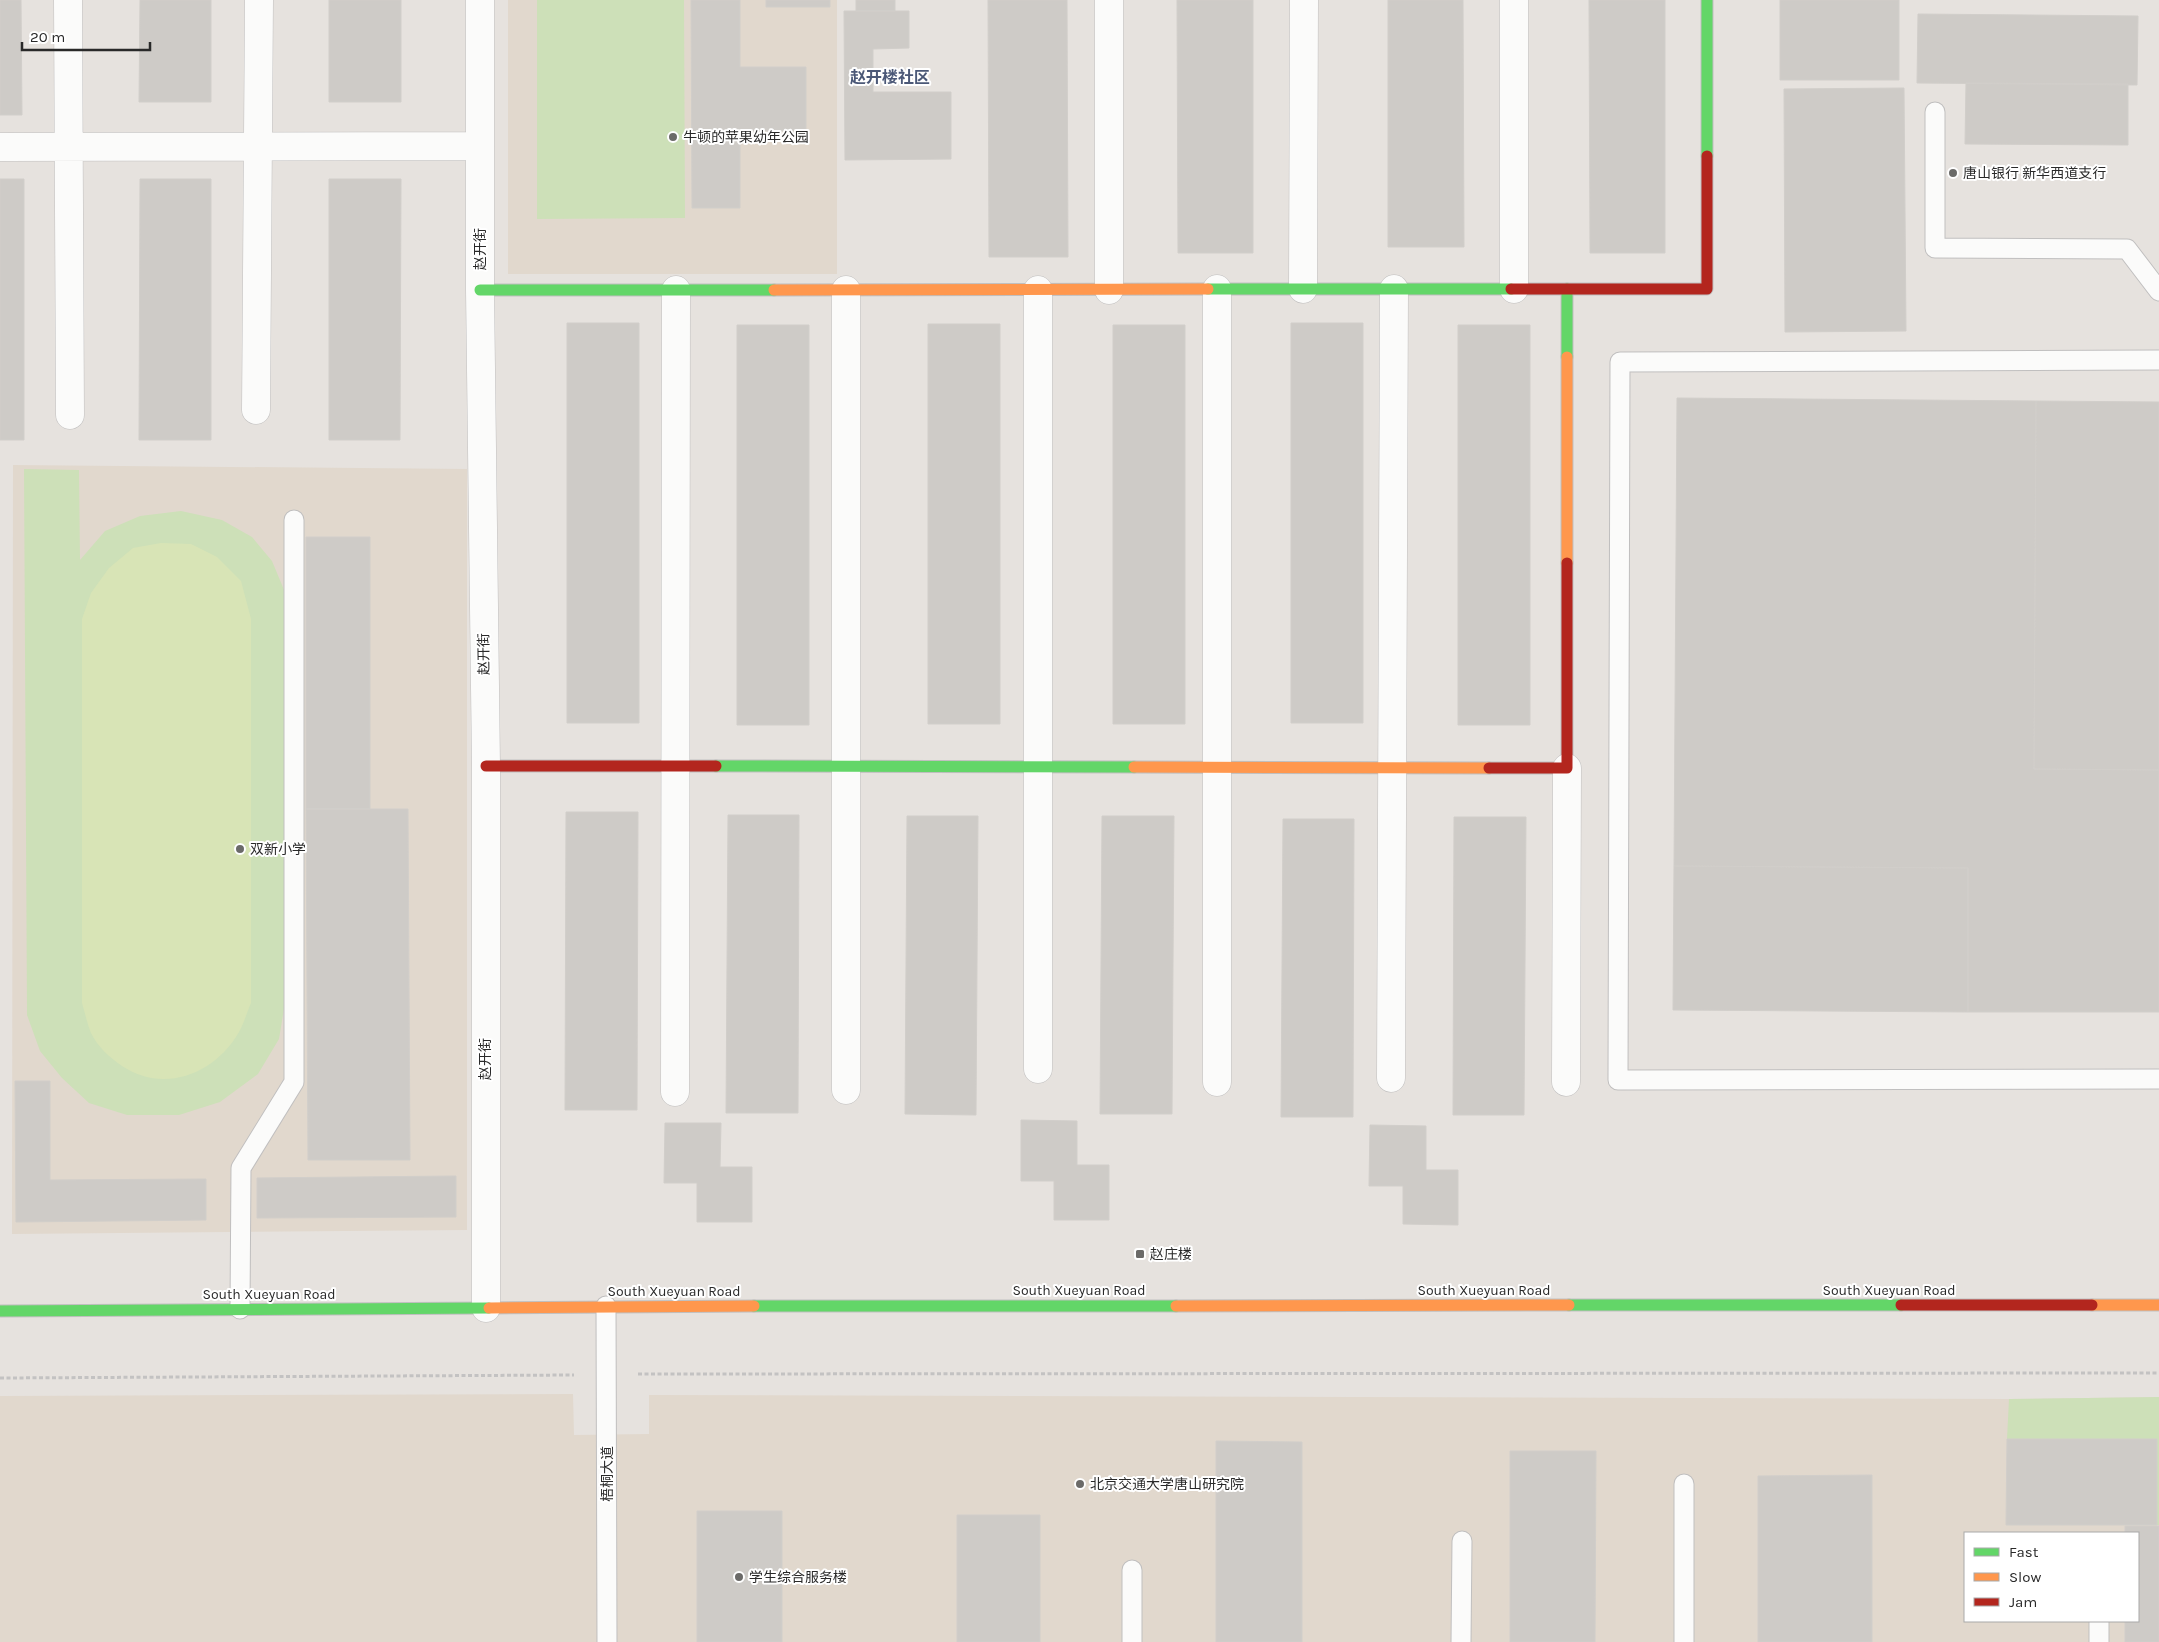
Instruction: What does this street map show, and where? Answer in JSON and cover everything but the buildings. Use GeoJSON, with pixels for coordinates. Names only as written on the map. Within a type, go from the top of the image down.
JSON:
{"type":"FeatureCollection","features":[{"type":"Feature","properties":{"kind":"street"},"geometry":{"type":"LineString","coordinates":[[68,0],[70,415]]}},
{"type":"Feature","properties":{"kind":"street"},"geometry":{"type":"LineString","coordinates":[[256,410],[259,0]]}},
{"type":"Feature","properties":{"kind":"street","name":"赵开街"},"geometry":{"type":"LineString","coordinates":[[480,0],[480,290],[486,766],[486,1308]]}},
{"type":"Feature","properties":{"kind":"street"},"geometry":{"type":"LineString","coordinates":[[1109,0],[1109,290]]}},
{"type":"Feature","properties":{"kind":"street"},"geometry":{"type":"LineString","coordinates":[[1302,289],[1304,0]]}},
{"type":"Feature","properties":{"kind":"street"},"geometry":{"type":"LineString","coordinates":[[1514,0],[1514,289]]}},
{"type":"Feature","properties":{"kind":"street"},"geometry":{"type":"LineString","coordinates":[[480,290],[1707,289],[1707,0]]}},
{"type":"Feature","properties":{"kind":"street"},"geometry":{"type":"LineString","coordinates":[[0,147],[480,146]]}},
{"type":"Feature","properties":{"kind":"street"},"geometry":{"type":"LineString","coordinates":[[1217,289],[1217,1082]]}},
{"type":"Feature","properties":{"kind":"street"},"geometry":{"type":"LineString","coordinates":[[1391,1078],[1394,289]]}},
{"type":"Feature","properties":{"kind":"street"},"geometry":{"type":"LineString","coordinates":[[1566,1082],[1568,289]]}},
{"type":"Feature","properties":{"kind":"street"},"geometry":{"type":"LineString","coordinates":[[676,290],[676,1092]]}},
{"type":"Feature","properties":{"kind":"street"},"geometry":{"type":"LineString","coordinates":[[846,290],[846,1090]]}},
{"type":"Feature","properties":{"kind":"street"},"geometry":{"type":"LineString","coordinates":[[1038,290],[1038,1069]]}},
{"type":"Feature","properties":{"kind":"street"},"geometry":{"type":"LineString","coordinates":[[486,766],[1567,768]]}},
{"type":"Feature","properties":{"kind":"street","name":"South Xueyuan Road"},"geometry":{"type":"LineString","coordinates":[[0,1311],[606,1306],[2159,1305]]}},
{"type":"Feature","properties":{"kind":"lane"},"geometry":{"type":"LineString","coordinates":[[1935,112],[1935,248],[2127,248],[2159,291]]}},
{"type":"Feature","properties":{"kind":"lane"},"geometry":{"type":"LineString","coordinates":[[2159,360],[1620,362],[1618,1080],[2159,1079]]}},
{"type":"Feature","properties":{"kind":"lane"},"geometry":{"type":"LineString","coordinates":[[240,1310],[241,1168],[294,1082],[294,520]]}},
{"type":"Feature","properties":{"kind":"lane","name":"梧桐大道"},"geometry":{"type":"LineString","coordinates":[[606,1306],[607,1642]]}},
{"type":"Feature","properties":{"kind":"lane"},"geometry":{"type":"LineString","coordinates":[[1684,1484],[1684,1642]]}},
{"type":"Feature","properties":{"kind":"lane"},"geometry":{"type":"LineString","coordinates":[[1461,1642],[1462,1541]]}},
{"type":"Feature","properties":{"kind":"lane"},"geometry":{"type":"LineString","coordinates":[[1132,1570],[1132,1642]]}},
{"type":"Feature","properties":{"kind":"lane"},"geometry":{"type":"LineString","coordinates":[[2099,1622],[2099,1642]]}},
{"type":"Feature","properties":{"kind":"path"},"geometry":{"type":"LineString","coordinates":[[0,1378],[606,1374],[2159,1373]]}},
{"type":"Feature","properties":{"kind":"shaded area","name":"牛顿的苹果幼年公园"},"geometry":{"type":"Polygon","coordinates":[[[508,0],[837,0],[837,274],[508,274],[508,0]]]}},
{"type":"Feature","properties":{"kind":"shaded area","name":"双新小学"},"geometry":{"type":"Polygon","coordinates":[[[13,465],[467,469],[467,1230],[12,1234],[13,465]]]}},
{"type":"Feature","properties":{"kind":"shaded area","name":"北京交通大学唐山研究院"},"geometry":{"type":"Polygon","coordinates":[[[573,1394],[574,1435],[649,1434],[649,1395],[2009,1399],[2159,1397],[2159,1642],[0,1642],[0,1396],[573,1394]]]}},
{"type":"Feature","properties":{"kind":"green space"},"geometry":{"type":"Polygon","coordinates":[[[537,0],[684,0],[685,218],[537,219],[537,0]]]}},
{"type":"Feature","properties":{"kind":"green space"},"geometry":{"type":"Polygon","coordinates":[[[24,469],[79,470],[80,560],[105,531],[140,516],[181,511],[222,520],[252,537],[272,561],[287,597],[289,979],[279,1039],[258,1074],[220,1102],[179,1115],[127,1115],[89,1103],[62,1078],[40,1051],[27,1015],[24,469]]]}},
{"type":"Feature","properties":{"kind":"green space"},"geometry":{"type":"Polygon","coordinates":[[[161,543],[191,544],[217,557],[241,581],[251,619],[251,1003],[239,1032],[229,1047],[203,1069],[171,1079],[138,1074],[113,1059],[100,1047],[91,1033],[82,1003],[82,619],[91,593],[109,568],[133,548],[161,543]]]}},
{"type":"Feature","properties":{"kind":"green space"},"geometry":{"type":"Polygon","coordinates":[[[2159,1397],[2159,1525],[2157,1525],[2157,1439],[2007,1439],[2009,1399],[2159,1397]]]}},
{"type":"Feature","properties":{"kind":"traffic: fast"},"geometry":{"type":"LineString","coordinates":[[1707,0],[1707,156]]}},
{"type":"Feature","properties":{"kind":"traffic: fast"},"geometry":{"type":"LineString","coordinates":[[1208,289],[1511,289]]}},
{"type":"Feature","properties":{"kind":"traffic: fast"},"geometry":{"type":"LineString","coordinates":[[1567,289],[1567,357]]}},
{"type":"Feature","properties":{"kind":"traffic: fast"},"geometry":{"type":"LineString","coordinates":[[480,290],[774,290]]}},
{"type":"Feature","properties":{"kind":"traffic: fast"},"geometry":{"type":"LineString","coordinates":[[716,766],[1134,767]]}},
{"type":"Feature","properties":{"kind":"traffic: fast"},"geometry":{"type":"LineString","coordinates":[[1569,1305],[1901,1305]]}},
{"type":"Feature","properties":{"kind":"traffic: fast"},"geometry":{"type":"LineString","coordinates":[[754,1306],[1176,1306]]}},
{"type":"Feature","properties":{"kind":"traffic: fast"},"geometry":{"type":"LineString","coordinates":[[0,1311],[489,1308]]}},
{"type":"Feature","properties":{"kind":"traffic: slow"},"geometry":{"type":"LineString","coordinates":[[774,290],[1208,289]]}},
{"type":"Feature","properties":{"kind":"traffic: slow"},"geometry":{"type":"LineString","coordinates":[[1567,357],[1567,563]]}},
{"type":"Feature","properties":{"kind":"traffic: slow"},"geometry":{"type":"LineString","coordinates":[[1134,767],[1489,768]]}},
{"type":"Feature","properties":{"kind":"traffic: slow"},"geometry":{"type":"LineString","coordinates":[[1176,1306],[1569,1305]]}},
{"type":"Feature","properties":{"kind":"traffic: slow"},"geometry":{"type":"LineString","coordinates":[[2092,1305],[2159,1305]]}},
{"type":"Feature","properties":{"kind":"traffic: slow"},"geometry":{"type":"LineString","coordinates":[[489,1308],[754,1306]]}},
{"type":"Feature","properties":{"kind":"traffic: jam"},"geometry":{"type":"LineString","coordinates":[[1511,289],[1707,289],[1707,156]]}},
{"type":"Feature","properties":{"kind":"traffic: jam"},"geometry":{"type":"LineString","coordinates":[[1489,768],[1567,768],[1567,563]]}},
{"type":"Feature","properties":{"kind":"traffic: jam"},"geometry":{"type":"LineString","coordinates":[[486,766],[716,766]]}},
{"type":"Feature","properties":{"kind":"traffic: jam"},"geometry":{"type":"LineString","coordinates":[[1901,1305],[2092,1305]]}},
{"type":"Feature","properties":{"kind":"place","name":"牛顿的苹果幼年公园"},"geometry":{"type":"Point","coordinates":[673,137]}},
{"type":"Feature","properties":{"kind":"place","name":"唐山银行 新华西道支行"},"geometry":{"type":"Point","coordinates":[1953,173]}},
{"type":"Feature","properties":{"kind":"place","name":"双新小学"},"geometry":{"type":"Point","coordinates":[240,849]}},
{"type":"Feature","properties":{"kind":"place","name":"赵庄楼"},"geometry":{"type":"Point","coordinates":[1140,1254]}},
{"type":"Feature","properties":{"kind":"place","name":"北京交通大学唐山研究院"},"geometry":{"type":"Point","coordinates":[1080,1484]}},
{"type":"Feature","properties":{"kind":"place","name":"学生综合服务楼"},"geometry":{"type":"Point","coordinates":[739,1577]}},
{"type":"Feature","properties":{"kind":"district","name":"赵开楼社区"},"geometry":{"type":"Point","coordinates":[890,77]}}]}
